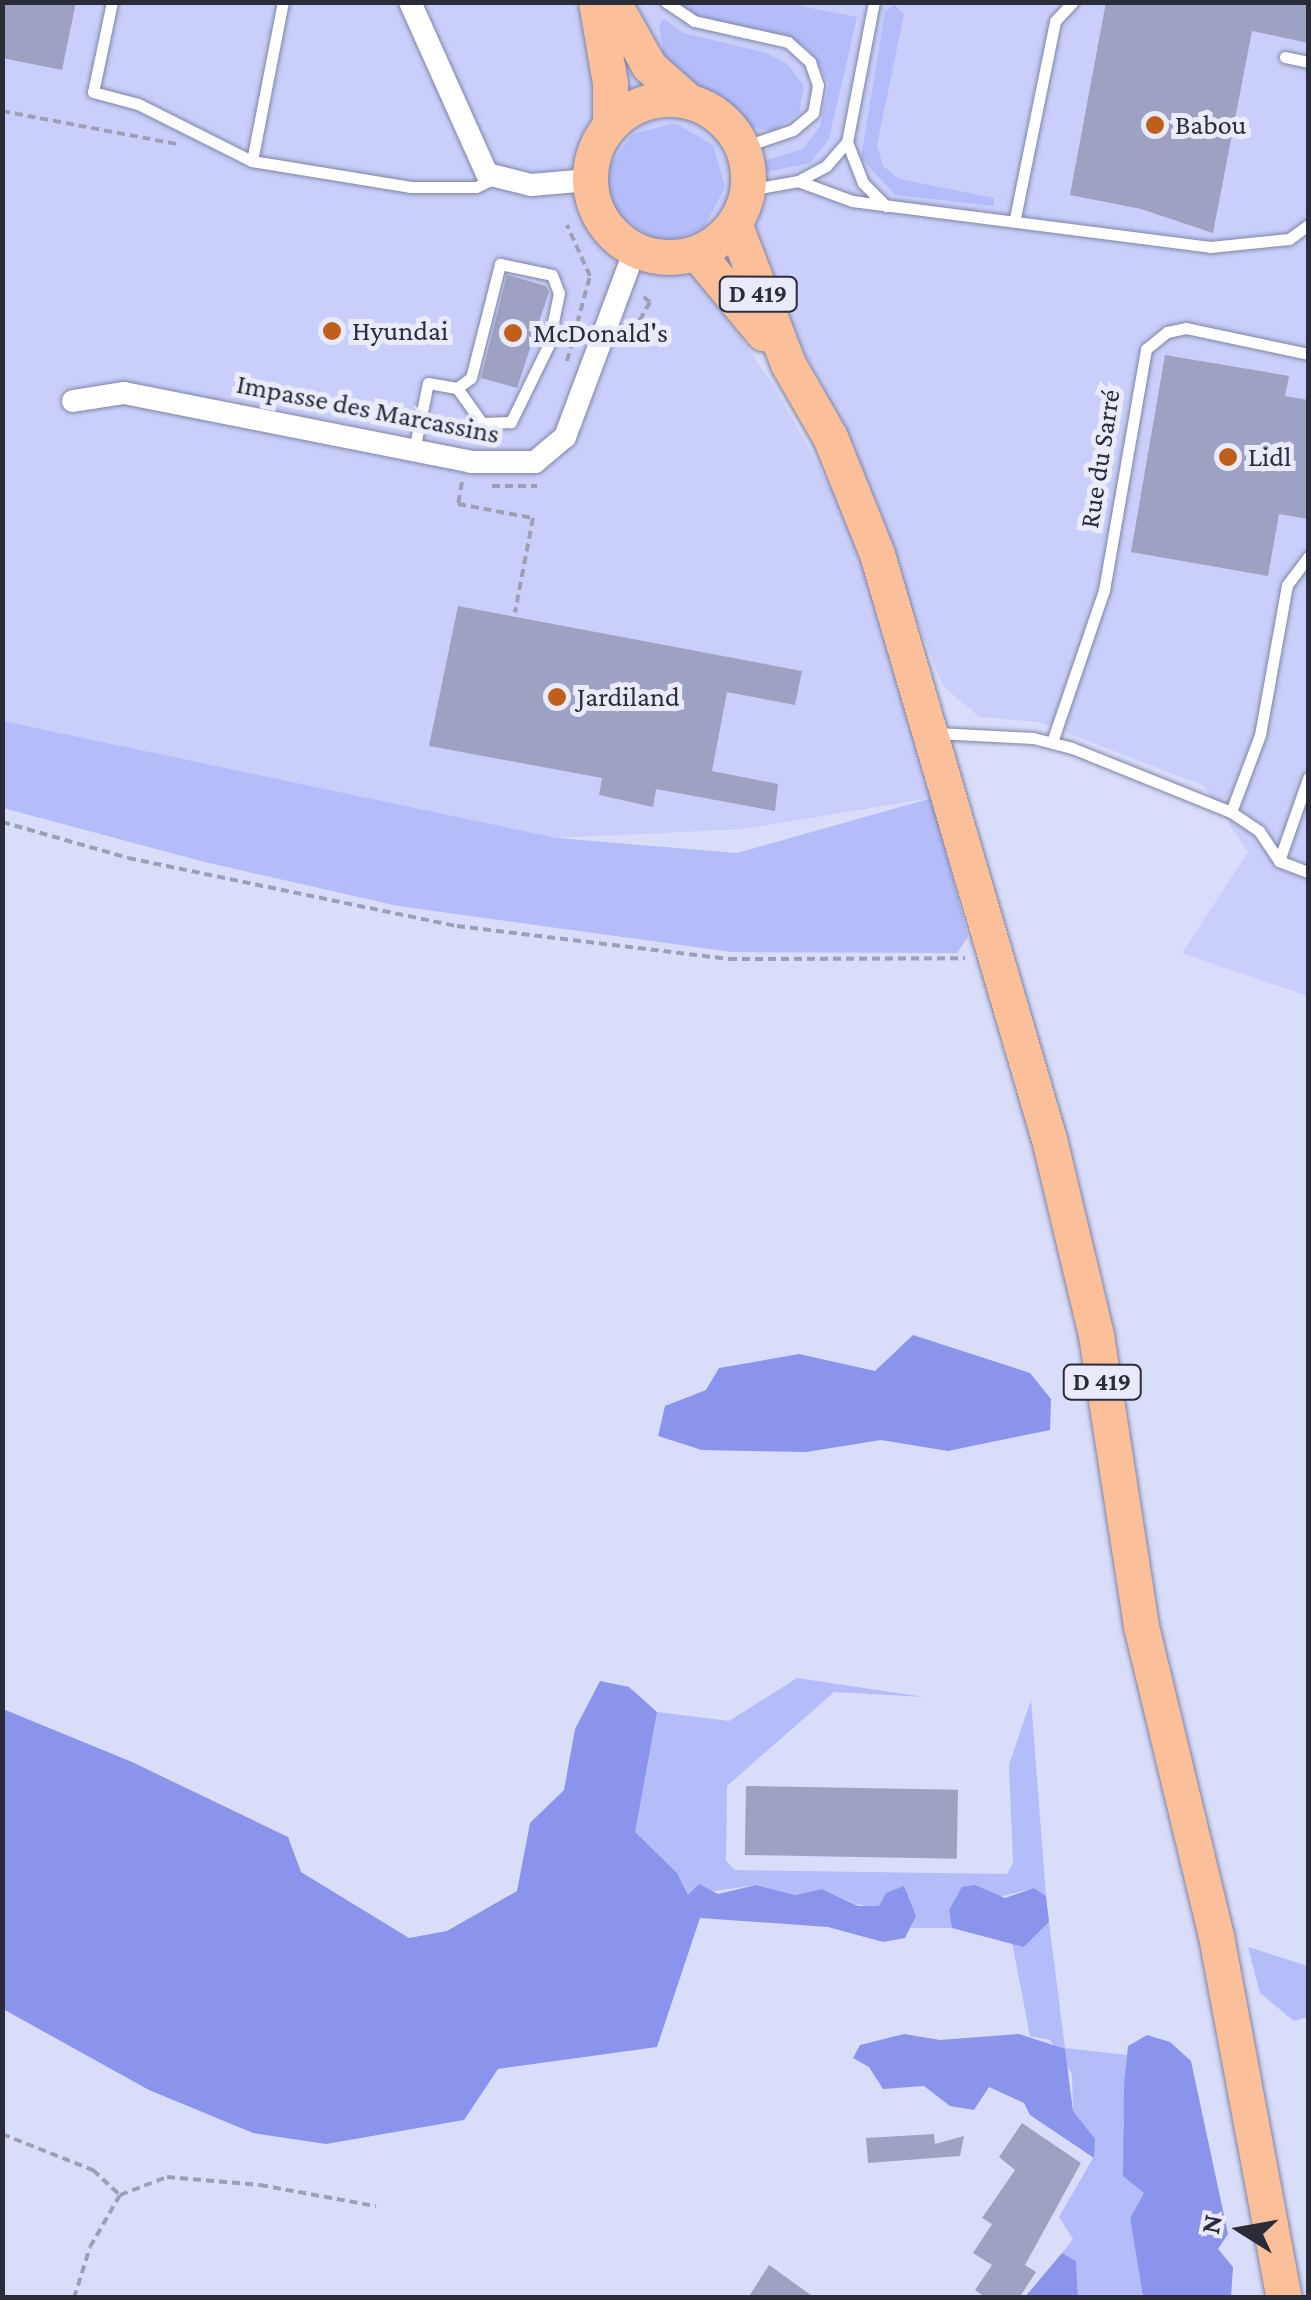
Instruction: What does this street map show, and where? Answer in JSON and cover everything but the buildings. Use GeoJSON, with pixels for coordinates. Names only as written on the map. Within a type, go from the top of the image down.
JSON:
{"type":"FeatureCollection","features":[{"type":"Feature","properties":{"kind":"main road"},"geometry":{"type":"LineString","coordinates":[[596,2],[610,83],[610,124]]}},
{"type":"Feature","properties":{"kind":"main road"},"geometry":{"type":"LineString","coordinates":[[613,2],[650,66],[686,99],[710,109],[743,148],[741,207],[696,253],[676,257],[635,250],[602,222],[589,180],[598,140],[610,124],[645,101],[686,99]]}},
{"type":"Feature","properties":{"kind":"main road","name":"D 419"},"geometry":{"type":"LineString","coordinates":[[741,207],[788,364],[850,483],[932,733],[1080,1258],[1141,1626],[1216,1936],[1284,2298]]}},
{"type":"Feature","properties":{"kind":"main road","name":"D 419"},"geometry":{"type":"LineString","coordinates":[[696,253],[788,364]]}},
{"type":"Feature","properties":{"kind":"street"},"geometry":{"type":"LineString","coordinates":[[410,2],[470,148],[495,178],[531,185],[589,180]]}},
{"type":"Feature","properties":{"kind":"street","name":"Impasse des Marcassins"},"geometry":{"type":"LineString","coordinates":[[74,401],[124,393],[507,466],[535,462],[566,438],[635,250]]}},
{"type":"Feature","properties":{"kind":"lane"},"geometry":{"type":"LineString","coordinates":[[112,2],[94,92],[138,104],[225,151],[252,161],[411,187],[476,186],[495,178]]}},
{"type":"Feature","properties":{"kind":"lane"},"geometry":{"type":"LineString","coordinates":[[252,161],[283,2]]}},
{"type":"Feature","properties":{"kind":"lane"},"geometry":{"type":"LineString","coordinates":[[666,2],[694,21],[788,42],[810,62],[818,86],[813,113],[793,130],[743,148]]}},
{"type":"Feature","properties":{"kind":"lane"},"geometry":{"type":"LineString","coordinates":[[741,207],[826,166],[847,142],[874,2]]}},
{"type":"Feature","properties":{"kind":"lane"},"geometry":{"type":"LineString","coordinates":[[1015,218],[1055,21],[1073,2]]}},
{"type":"Feature","properties":{"kind":"lane"},"geometry":{"type":"LineString","coordinates":[[1285,57],[1308,62]]}},
{"type":"Feature","properties":{"kind":"lane"},"geometry":{"type":"LineString","coordinates":[[847,142],[863,183],[886,206]]}},
{"type":"Feature","properties":{"kind":"lane"},"geometry":{"type":"LineString","coordinates":[[798,182],[886,206],[1015,218],[1210,247],[1288,239],[1308,224]]}},
{"type":"Feature","properties":{"kind":"lane"},"geometry":{"type":"LineString","coordinates":[[414,450],[428,383],[456,388],[482,423],[511,422],[548,346],[559,293],[552,275],[500,264],[470,378],[456,388]]}},
{"type":"Feature","properties":{"kind":"lane","name":"Rue du Sarré"},"geometry":{"type":"LineString","coordinates":[[1052,742],[1104,590],[1146,349],[1166,332],[1186,328],[1308,354]]}},
{"type":"Feature","properties":{"kind":"lane"},"geometry":{"type":"LineString","coordinates":[[1232,812],[1260,736],[1287,584],[1308,558]]}},
{"type":"Feature","properties":{"kind":"lane"},"geometry":{"type":"LineString","coordinates":[[932,733],[1052,742],[1232,812],[1260,831],[1279,861],[1308,872]]}},
{"type":"Feature","properties":{"kind":"lane"},"geometry":{"type":"LineString","coordinates":[[1279,861],[1308,778]]}},
{"type":"Feature","properties":{"kind":"path"},"geometry":{"type":"LineString","coordinates":[[2,111],[225,151]]}},
{"type":"Feature","properties":{"kind":"path"},"geometry":{"type":"LineString","coordinates":[[462,482],[458,504],[533,518],[514,612]]}},
{"type":"Feature","properties":{"kind":"path"},"geometry":{"type":"LineString","coordinates":[[2,822],[245,884],[558,940],[748,960],[959,960],[994,948]]}},
{"type":"Feature","properties":{"kind":"path"},"geometry":{"type":"LineString","coordinates":[[2,2134],[93,2170],[120,2195]]}},
{"type":"Feature","properties":{"kind":"path"},"geometry":{"type":"LineString","coordinates":[[74,2298],[90,2247],[120,2195],[168,2177],[195,2176],[376,2206]]}},
{"type":"Feature","properties":{"kind":"shaded area"},"geometry":{"type":"Polygon","coordinates":[[[3,3],[1308,3],[1308,996],[1182,953],[1248,852],[1204,786],[1039,722],[979,717],[943,686],[824,388],[787,323],[706,286],[775,388],[849,520],[932,798],[743,829],[557,838],[3,721],[3,3]]]}},
{"type":"Feature","properties":{"kind":"shaded area"},"geometry":{"type":"Polygon","coordinates":[[[678,3],[785,3],[857,17],[829,139],[810,163],[766,172],[764,161],[803,149],[820,126],[829,84],[808,49],[788,37],[697,18],[678,3]]]}},
{"type":"Feature","properties":{"kind":"shaded area"},"geometry":{"type":"Polygon","coordinates":[[[894,5],[904,14],[877,145],[883,166],[899,179],[994,198],[994,206],[895,195],[861,158],[885,11],[894,5]]]}},
{"type":"Feature","properties":{"kind":"shaded area"},"geometry":{"type":"Polygon","coordinates":[[[664,19],[683,33],[767,53],[788,65],[804,86],[799,113],[774,131],[745,127],[665,65],[659,26],[664,19]]]}},
{"type":"Feature","properties":{"kind":"shaded area"},"geometry":{"type":"Polygon","coordinates":[[[675,123],[713,145],[725,187],[705,226],[680,239],[652,238],[618,214],[608,190],[610,165],[633,134],[675,123]]]}},
{"type":"Feature","properties":{"kind":"shaded area"},"geometry":{"type":"Polygon","coordinates":[[[3,721],[557,838],[737,853],[932,798],[968,937],[957,953],[732,952],[398,906],[205,862],[3,808],[3,721]]]}},
{"type":"Feature","properties":{"kind":"shaded area"},"geometry":{"type":"Polygon","coordinates":[[[913,1335],[1030,1373],[1051,1399],[1050,1430],[948,1451],[881,1440],[806,1452],[702,1450],[658,1436],[665,1406],[706,1390],[719,1368],[799,1354],[875,1371],[913,1335]]]}},
{"type":"Feature","properties":{"kind":"shaded area"},"geometry":{"type":"Polygon","coordinates":[[[797,1678],[924,1697],[834,1692],[727,1786],[726,1861],[735,1870],[1007,1874],[1013,1863],[1009,1765],[1031,1700],[1046,1896],[1034,1888],[949,1910],[952,1928],[910,1928],[916,1916],[856,1904],[822,1889],[795,1895],[756,1885],[688,1895],[677,1873],[634,1832],[657,1712],[729,1721],[797,1678]]]}},
{"type":"Feature","properties":{"kind":"shaded area"},"geometry":{"type":"Polygon","coordinates":[[[600,1681],[629,1687],[657,1712],[635,1832],[677,1873],[688,1895],[699,1884],[718,1894],[756,1885],[795,1895],[822,1889],[858,1906],[879,1906],[886,1893],[904,1886],[916,1916],[905,1938],[883,1942],[828,1927],[700,1918],[657,2047],[498,2069],[464,2120],[326,2144],[253,2133],[149,2090],[3,2009],[3,1709],[132,1762],[288,1837],[301,1872],[409,1938],[447,1931],[517,1891],[530,1823],[564,1790],[575,1729],[600,1681]]]}},
{"type":"Feature","properties":{"kind":"shaded area"},"geometry":{"type":"Polygon","coordinates":[[[975,1885],[1005,1898],[1034,1888],[1046,1896],[1049,1922],[1024,1947],[952,1928],[949,1910],[962,1887],[975,1885]]]}},
{"type":"Feature","properties":{"kind":"shaded area"},"geometry":{"type":"Polygon","coordinates":[[[1049,1922],[1065,2048],[1127,2055],[1123,2127],[1144,2193],[1130,2218],[1143,2297],[1078,2297],[1076,2261],[1062,2253],[1073,2239],[1059,2217],[1093,2158],[1095,2140],[1073,2111],[1072,2074],[1050,2040],[1030,2036],[1012,1942],[1024,1947],[1049,1922]]]}},
{"type":"Feature","properties":{"kind":"shaded area"},"geometry":{"type":"Polygon","coordinates":[[[1248,1947],[1308,1966],[1308,2017],[1294,2021],[1260,1993],[1248,1947]]]}},
{"type":"Feature","properties":{"kind":"shaded area"},"geometry":{"type":"Polygon","coordinates":[[[904,2034],[940,2040],[1019,2034],[1065,2049],[1073,2111],[1095,2139],[1094,2158],[1030,2115],[1024,2103],[989,2087],[974,2110],[950,2106],[924,2086],[883,2089],[869,2067],[853,2058],[860,2045],[904,2034]]]}},
{"type":"Feature","properties":{"kind":"shaded area"},"geometry":{"type":"Polygon","coordinates":[[[1147,2035],[1170,2042],[1191,2061],[1228,2234],[1218,2249],[1233,2267],[1231,2297],[1143,2297],[1130,2218],[1144,2193],[1123,2176],[1124,2085],[1128,2046],[1147,2035]]]}},
{"type":"Feature","properties":{"kind":"shaded area"},"geometry":{"type":"Polygon","coordinates":[[[1062,2253],[1076,2261],[1078,2297],[1025,2297],[1062,2253]]]}},
{"type":"Feature","properties":{"kind":"place","name":"Babou"},"geometry":{"type":"Point","coordinates":[1155,125]}},
{"type":"Feature","properties":{"kind":"place","name":"Hyundai"},"geometry":{"type":"Point","coordinates":[332,331]}},
{"type":"Feature","properties":{"kind":"place","name":"McDonald's"},"geometry":{"type":"Point","coordinates":[513,333]}},
{"type":"Feature","properties":{"kind":"place","name":"Lidl"},"geometry":{"type":"Point","coordinates":[1228,457]}},
{"type":"Feature","properties":{"kind":"place","name":"Jardiland"},"geometry":{"type":"Point","coordinates":[557,697]}}]}
